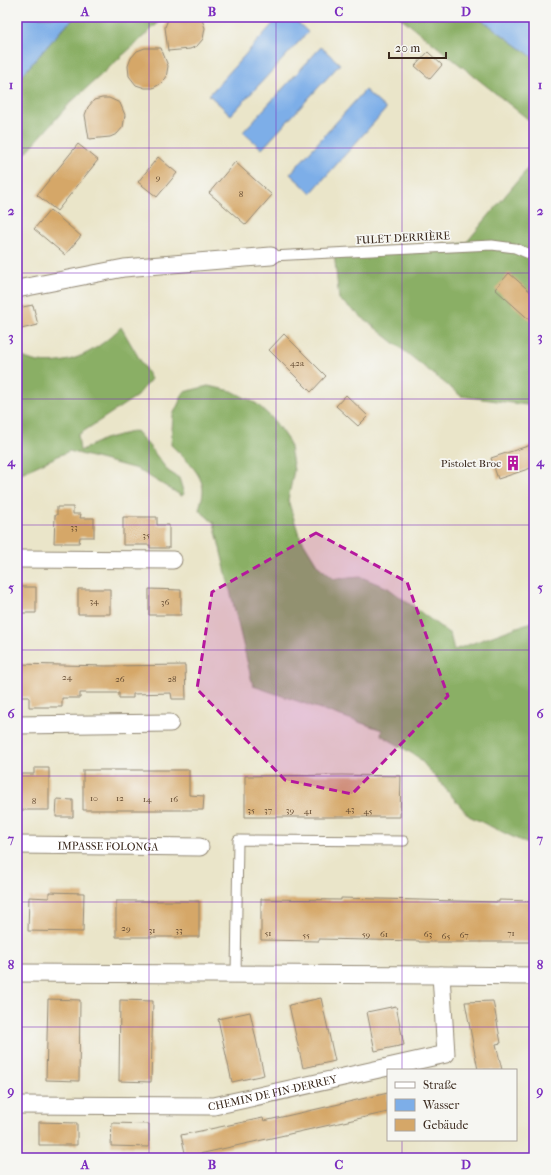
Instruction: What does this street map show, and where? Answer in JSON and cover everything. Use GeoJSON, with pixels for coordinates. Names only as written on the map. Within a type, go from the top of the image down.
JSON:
{"type":"FeatureCollection","features":[{"type":"Feature","properties":{"kind":"street"},"geometry":{"type":"LineString","coordinates":[[17,289],[124,268],[271,256]]}},
{"type":"Feature","properties":{"kind":"street"},"geometry":{"type":"LineString","coordinates":[[17,558],[173,560]]}},
{"type":"Feature","properties":{"kind":"street"},"geometry":{"type":"LineString","coordinates":[[17,725],[170,723]]}},
{"type":"Feature","properties":{"kind":"street","name":"IMPASSE FOLONGA"},"geometry":{"type":"LineString","coordinates":[[17,845],[200,847]]}},
{"type":"Feature","properties":{"kind":"street"},"geometry":{"type":"LineString","coordinates":[[17,973],[534,976]]}},
{"type":"Feature","properties":{"kind":"street","name":"CHEMIN DE FIN-DERREY"},"geometry":{"type":"LineString","coordinates":[[17,1105],[214,1106],[446,1054],[441,975]]}},
{"type":"Feature","properties":{"kind":"lane","name":"FULET DERRIÈRE"},"geometry":{"type":"LineString","coordinates":[[271,256],[492,245],[515,248],[534,256]]}},
{"type":"Feature","properties":{"kind":"lane"},"geometry":{"type":"LineString","coordinates":[[236,974],[238,840],[404,841]]}},
{"type":"Feature","properties":{"kind":"highlighted area"},"geometry":{"type":"Polygon","coordinates":[[[316,533],[407,582],[448,696],[352,794],[285,780],[197,689],[212,592],[316,533]]]}},
{"type":"Feature","properties":{"kind":"green space"},"geometry":{"type":"Polygon","coordinates":[[[76,17],[165,17],[70,103],[17,163],[17,81],[64,27],[76,17]]]}},
{"type":"Feature","properties":{"kind":"green space"},"geometry":{"type":"Polygon","coordinates":[[[400,17],[478,17],[534,58],[534,124],[400,17]]]}},
{"type":"Feature","properties":{"kind":"green space"},"geometry":{"type":"Polygon","coordinates":[[[534,161],[534,406],[461,396],[339,299],[334,252],[466,243],[534,161]]]}},
{"type":"Feature","properties":{"kind":"green space"},"geometry":{"type":"Polygon","coordinates":[[[121,327],[151,379],[137,396],[78,435],[80,451],[104,439],[136,431],[168,471],[179,478],[184,494],[182,496],[137,469],[69,451],[17,475],[17,355],[33,361],[50,363],[73,359],[84,355],[103,343],[121,327]]]}},
{"type":"Feature","properties":{"kind":"green space"},"geometry":{"type":"Polygon","coordinates":[[[208,386],[232,391],[257,404],[273,419],[289,442],[294,470],[288,500],[299,535],[318,566],[334,579],[361,577],[388,588],[450,634],[454,650],[534,621],[534,847],[469,816],[418,757],[381,735],[382,730],[253,686],[214,523],[199,510],[203,493],[200,478],[192,466],[171,445],[173,415],[184,392],[208,386]]]}},
{"type":"Feature","properties":{"kind":"water"},"geometry":{"type":"Polygon","coordinates":[[[17,17],[76,17],[64,27],[17,81],[17,17]]]}},
{"type":"Feature","properties":{"kind":"water"},"geometry":{"type":"Polygon","coordinates":[[[279,17],[292,17],[308,32],[231,115],[209,95],[279,17]]]}},
{"type":"Feature","properties":{"kind":"water"},"geometry":{"type":"Polygon","coordinates":[[[478,17],[534,17],[534,58],[478,17]]]}},
{"type":"Feature","properties":{"kind":"water"},"geometry":{"type":"Polygon","coordinates":[[[321,47],[340,64],[262,149],[243,132],[321,47]]]}},
{"type":"Feature","properties":{"kind":"water"},"geometry":{"type":"Polygon","coordinates":[[[365,90],[386,109],[311,193],[290,174],[365,90]]]}},
{"type":"Feature","properties":{"kind":"building"},"geometry":{"type":"Polygon","coordinates":[[[169,17],[201,17],[205,28],[203,39],[197,46],[190,49],[168,51],[165,27],[169,17]]]}},
{"type":"Feature","properties":{"kind":"building"},"geometry":{"type":"Polygon","coordinates":[[[145,48],[161,48],[168,66],[166,78],[153,88],[145,88],[136,85],[129,76],[128,66],[131,58],[137,51],[145,48]]]}},
{"type":"Feature","properties":{"kind":"building"},"geometry":{"type":"Polygon","coordinates":[[[428,52],[442,65],[430,79],[415,66],[428,52]]]}},
{"type":"Feature","properties":{"kind":"building"},"geometry":{"type":"Polygon","coordinates":[[[109,98],[120,103],[125,115],[123,127],[117,134],[110,137],[89,139],[85,115],[88,107],[94,100],[109,98]]]}},
{"type":"Feature","properties":{"kind":"building"},"geometry":{"type":"Polygon","coordinates":[[[78,144],[98,160],[57,211],[37,195],[78,144]]]}},
{"type":"Feature","properties":{"kind":"building"},"geometry":{"type":"Polygon","coordinates":[[[158,157],[177,173],[157,197],[138,182],[158,157]]]}},
{"type":"Feature","properties":{"kind":"building"},"geometry":{"type":"Polygon","coordinates":[[[235,162],[272,195],[246,225],[209,193],[235,162]]]}},
{"type":"Feature","properties":{"kind":"building"},"geometry":{"type":"Polygon","coordinates":[[[50,210],[81,236],[65,255],[34,229],[50,210]]]}},
{"type":"Feature","properties":{"kind":"building"},"geometry":{"type":"Polygon","coordinates":[[[509,273],[534,295],[534,324],[495,289],[509,273]]]}},
{"type":"Feature","properties":{"kind":"building"},"geometry":{"type":"Polygon","coordinates":[[[33,305],[38,325],[17,330],[17,308],[33,305]]]}},
{"type":"Feature","properties":{"kind":"building"},"geometry":{"type":"Polygon","coordinates":[[[284,334],[326,376],[311,392],[269,350],[284,334]]]}},
{"type":"Feature","properties":{"kind":"building"},"geometry":{"type":"Polygon","coordinates":[[[346,395],[368,416],[358,426],[336,406],[346,395]]]}},
{"type":"Feature","properties":{"kind":"building","name":"Pistolet Broc"},"geometry":{"type":"Polygon","coordinates":[[[534,444],[534,467],[498,479],[491,458],[534,444]]]}},
{"type":"Feature","properties":{"kind":"building"},"geometry":{"type":"Polygon","coordinates":[[[57,507],[73,507],[73,514],[81,514],[80,518],[94,518],[94,537],[80,537],[79,543],[54,543],[55,515],[57,515],[57,507]]]}},
{"type":"Feature","properties":{"kind":"building"},"geometry":{"type":"Polygon","coordinates":[[[123,517],[157,517],[157,525],[169,525],[169,548],[150,548],[150,545],[123,545],[123,517]]]}},
{"type":"Feature","properties":{"kind":"building"},"geometry":{"type":"Polygon","coordinates":[[[17,587],[36,587],[36,613],[17,613],[17,587]]]}},
{"type":"Feature","properties":{"kind":"building"},"geometry":{"type":"Polygon","coordinates":[[[78,589],[110,589],[110,614],[78,614],[78,589]]]}},
{"type":"Feature","properties":{"kind":"building"},"geometry":{"type":"Polygon","coordinates":[[[149,589],[181,590],[181,615],[149,615],[149,589]]]}},
{"type":"Feature","properties":{"kind":"building"},"geometry":{"type":"Polygon","coordinates":[[[17,664],[106,666],[185,665],[186,699],[172,699],[171,693],[133,694],[133,698],[119,698],[119,693],[80,693],[80,698],[62,698],[62,707],[29,707],[29,697],[17,697],[17,664]]]}},
{"type":"Feature","properties":{"kind":"building"},"geometry":{"type":"Polygon","coordinates":[[[34,768],[49,768],[49,810],[17,810],[17,774],[34,774],[34,768]]]}},
{"type":"Feature","properties":{"kind":"building"},"geometry":{"type":"Polygon","coordinates":[[[83,770],[189,770],[189,795],[204,796],[203,810],[83,810],[83,770]]]}},
{"type":"Feature","properties":{"kind":"building"},"geometry":{"type":"Polygon","coordinates":[[[245,776],[401,776],[400,817],[245,817],[245,776]]]}},
{"type":"Feature","properties":{"kind":"building"},"geometry":{"type":"Polygon","coordinates":[[[57,799],[73,800],[73,817],[56,817],[57,799]]]}},
{"type":"Feature","properties":{"kind":"building"},"geometry":{"type":"Polygon","coordinates":[[[49,892],[84,893],[83,932],[28,931],[29,897],[49,898],[49,892]]]}},
{"type":"Feature","properties":{"kind":"building"},"geometry":{"type":"Polygon","coordinates":[[[341,898],[499,902],[499,900],[534,901],[534,942],[419,942],[319,939],[319,941],[261,940],[261,899],[341,900],[341,898]]]}},
{"type":"Feature","properties":{"kind":"building"},"geometry":{"type":"Polygon","coordinates":[[[116,901],[199,901],[199,937],[116,937],[116,901]]]}},
{"type":"Feature","properties":{"kind":"building"},"geometry":{"type":"Polygon","coordinates":[[[321,998],[335,1061],[303,1068],[289,1005],[321,998]]]}},
{"type":"Feature","properties":{"kind":"building"},"geometry":{"type":"Polygon","coordinates":[[[48,999],[80,1000],[79,1081],[46,1080],[48,999]]]}},
{"type":"Feature","properties":{"kind":"building"},"geometry":{"type":"Polygon","coordinates":[[[120,1000],[153,1001],[151,1082],[119,1081],[120,1000]]]}},
{"type":"Feature","properties":{"kind":"building"},"geometry":{"type":"Polygon","coordinates":[[[493,1001],[501,1043],[496,1044],[502,1069],[478,1069],[465,1002],[493,1001]]]}},
{"type":"Feature","properties":{"kind":"building"},"geometry":{"type":"Polygon","coordinates":[[[396,1006],[404,1045],[375,1051],[367,1012],[396,1006]]]}},
{"type":"Feature","properties":{"kind":"building"},"geometry":{"type":"Polygon","coordinates":[[[250,1012],[264,1075],[232,1082],[218,1019],[250,1012]]]}},
{"type":"Feature","properties":{"kind":"building"},"geometry":{"type":"Polygon","coordinates":[[[387,1093],[387,1112],[186,1157],[181,1135],[263,1118],[264,1121],[387,1093]]]}},
{"type":"Feature","properties":{"kind":"building"},"geometry":{"type":"Polygon","coordinates":[[[39,1122],[77,1123],[77,1145],[39,1145],[39,1122]]]}},
{"type":"Feature","properties":{"kind":"building"},"geometry":{"type":"Polygon","coordinates":[[[112,1123],[149,1124],[149,1147],[111,1146],[112,1123]]]}},
{"type":"Feature","properties":{"kind":"place","name":"Pistolet Broc"},"geometry":{"type":"Point","coordinates":[513,463]}}]}
